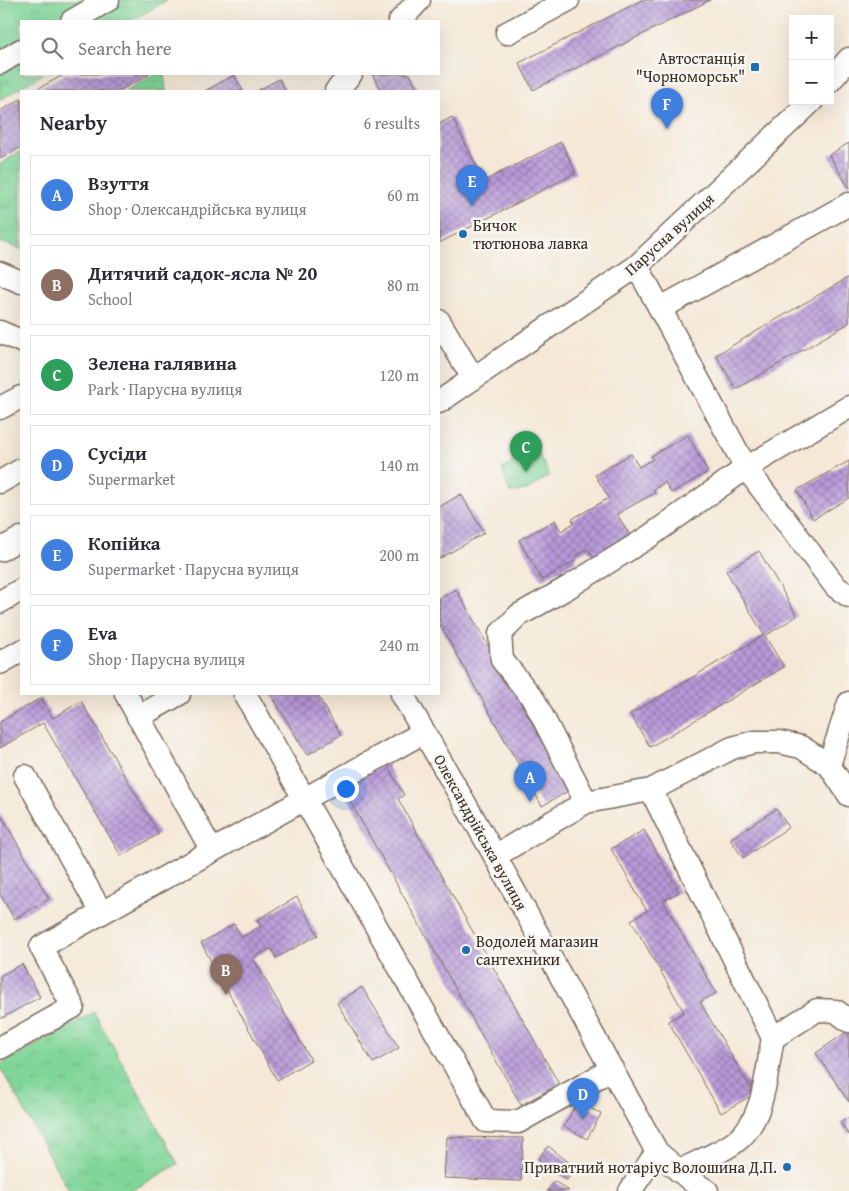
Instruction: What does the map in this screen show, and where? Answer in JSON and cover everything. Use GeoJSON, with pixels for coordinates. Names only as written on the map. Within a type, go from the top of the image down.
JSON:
{"type":"FeatureCollection","features":[{"type":"Feature","properties":{"kind":"street"},"geometry":{"type":"LineString","coordinates":[[74,20],[108,0]]}},
{"type":"Feature","properties":{"kind":"street"},"geometry":{"type":"LineString","coordinates":[[401,20],[420,0]]}},
{"type":"Feature","properties":{"kind":"street"},"geometry":{"type":"LineString","coordinates":[[507,33],[568,0]]}},
{"type":"Feature","properties":{"kind":"street"},"geometry":{"type":"LineString","coordinates":[[0,63],[20,51]]}},
{"type":"Feature","properties":{"kind":"street"},"geometry":{"type":"LineString","coordinates":[[834,77],[849,59]]}},
{"type":"Feature","properties":{"kind":"street"},"geometry":{"type":"LineString","coordinates":[[337,90],[350,75]]}},
{"type":"Feature","properties":{"kind":"street","name":"Парусна вулиця"},"geometry":{"type":"LineString","coordinates":[[440,401],[637,266],[808,105]]}},
{"type":"Feature","properties":{"kind":"street"},"geometry":{"type":"LineString","coordinates":[[661,308],[849,204]]}},
{"type":"Feature","properties":{"kind":"street"},"geometry":{"type":"LineString","coordinates":[[637,266],[746,468],[836,587],[849,596]]}},
{"type":"Feature","properties":{"kind":"street"},"geometry":{"type":"LineString","coordinates":[[0,273],[20,282]]}},
{"type":"Feature","properties":{"kind":"street"},"geometry":{"type":"LineString","coordinates":[[440,323],[473,378]]}},
{"type":"Feature","properties":{"kind":"street"},"geometry":{"type":"LineString","coordinates":[[0,332],[20,340]]}},
{"type":"Feature","properties":{"kind":"street"},"geometry":{"type":"LineString","coordinates":[[0,408],[20,398]]}},
{"type":"Feature","properties":{"kind":"street"},"geometry":{"type":"LineString","coordinates":[[586,802],[534,700],[502,660],[500,634],[519,615],[567,588],[639,543],[746,468],[849,407]]}},
{"type":"Feature","properties":{"kind":"street"},"geometry":{"type":"LineString","coordinates":[[0,482],[20,471]]}},
{"type":"Feature","properties":{"kind":"street"},"geometry":{"type":"LineString","coordinates":[[0,550],[20,539]]}},
{"type":"Feature","properties":{"kind":"street"},"geometry":{"type":"LineString","coordinates":[[0,602],[20,591]]}},
{"type":"Feature","properties":{"kind":"street"},"geometry":{"type":"LineString","coordinates":[[0,663],[20,652]]}},
{"type":"Feature","properties":{"kind":"street"},"geometry":{"type":"LineString","coordinates":[[127,695],[212,851]]}},
{"type":"Feature","properties":{"kind":"street"},"geometry":{"type":"LineString","coordinates":[[138,717],[177,695]]}},
{"type":"Feature","properties":{"kind":"street"},"geometry":{"type":"LineString","coordinates":[[246,695],[486,1121],[518,1122],[612,1069]]}},
{"type":"Feature","properties":{"kind":"street","name":"Олександрійська вулиця"},"geometry":{"type":"LineString","coordinates":[[403,695],[495,856],[657,1152],[693,1185]]}},
{"type":"Feature","properties":{"kind":"street"},"geometry":{"type":"LineString","coordinates":[[829,765],[849,703]]}},
{"type":"Feature","properties":{"kind":"street"},"geometry":{"type":"LineString","coordinates":[[0,1048],[74,1007],[40,947],[424,732]]}},
{"type":"Feature","properties":{"kind":"street"},"geometry":{"type":"LineString","coordinates":[[495,856],[586,802],[651,790],[732,748],[754,742],[778,742],[801,747],[829,765],[849,795]]}},
{"type":"Feature","properties":{"kind":"street"},"geometry":{"type":"LineString","coordinates":[[25,776],[101,912]]}},
{"type":"Feature","properties":{"kind":"street"},"geometry":{"type":"LineString","coordinates":[[651,790],[773,1038],[760,1106],[745,1132],[693,1185]]}},
{"type":"Feature","properties":{"kind":"street"},"geometry":{"type":"LineString","coordinates":[[773,1038],[818,1010],[836,1011],[849,1021]]}},
{"type":"Feature","properties":{"kind":"street"},"geometry":{"type":"LineString","coordinates":[[630,1191],[657,1152]]}},
{"type":"Feature","properties":{"kind":"green space"},"geometry":{"type":"Polygon","coordinates":[[[0,0],[167,0],[133,20],[20,20],[20,75],[41,75],[0,100],[0,0]]]}},
{"type":"Feature","properties":{"kind":"green space"},"geometry":{"type":"Polygon","coordinates":[[[154,75],[164,75],[166,90],[127,90],[154,75]]]}},
{"type":"Feature","properties":{"kind":"green space"},"geometry":{"type":"Polygon","coordinates":[[[20,152],[20,249],[0,242],[0,164],[20,152]]]}},
{"type":"Feature","properties":{"kind":"green space"},"geometry":{"type":"Polygon","coordinates":[[[535,448],[550,475],[527,490],[510,493],[502,469],[535,448]]]}},
{"type":"Feature","properties":{"kind":"green space"},"geometry":{"type":"Polygon","coordinates":[[[94,1012],[178,1164],[131,1191],[69,1191],[0,1067],[0,1065],[94,1012]]]}},
{"type":"Feature","properties":{"kind":"building"},"geometry":{"type":"Polygon","coordinates":[[[642,0],[710,0],[533,90],[519,63],[642,0]]]}},
{"type":"Feature","properties":{"kind":"building"},"geometry":{"type":"Polygon","coordinates":[[[63,75],[148,75],[121,90],[36,90],[63,75]]]}},
{"type":"Feature","properties":{"kind":"building"},"geometry":{"type":"Polygon","coordinates":[[[234,75],[242,90],[207,90],[234,75]]]}},
{"type":"Feature","properties":{"kind":"building"},"geometry":{"type":"Polygon","coordinates":[[[373,75],[411,75],[418,90],[380,90],[373,75]]]}},
{"type":"Feature","properties":{"kind":"building"},"geometry":{"type":"Polygon","coordinates":[[[279,79],[285,90],[259,90],[279,79]]]}},
{"type":"Feature","properties":{"kind":"building"},"geometry":{"type":"Polygon","coordinates":[[[20,100],[20,148],[0,159],[0,111],[20,100]]]}},
{"type":"Feature","properties":{"kind":"building"},"geometry":{"type":"Polygon","coordinates":[[[452,117],[484,181],[561,142],[576,173],[440,242],[440,123],[452,117]]]}},
{"type":"Feature","properties":{"kind":"building"},"geometry":{"type":"Polygon","coordinates":[[[849,143],[849,188],[829,155],[849,143]]]}},
{"type":"Feature","properties":{"kind":"building"},"geometry":{"type":"Polygon","coordinates":[[[849,277],[849,323],[736,389],[716,355],[849,277]]]}},
{"type":"Feature","properties":{"kind":"building"},"geometry":{"type":"Polygon","coordinates":[[[688,435],[708,472],[671,493],[665,482],[653,490],[655,493],[617,514],[632,539],[595,560],[588,549],[575,556],[577,560],[542,580],[519,540],[555,520],[561,531],[574,523],[572,519],[609,498],[595,475],[631,454],[639,467],[653,459],[651,456],[688,435]]]}},
{"type":"Feature","properties":{"kind":"building"},"geometry":{"type":"Polygon","coordinates":[[[849,461],[849,498],[813,519],[797,490],[849,461]]]}},
{"type":"Feature","properties":{"kind":"building"},"geometry":{"type":"Polygon","coordinates":[[[461,494],[484,533],[440,558],[440,506],[461,494]]]}},
{"type":"Feature","properties":{"kind":"building"},"geometry":{"type":"Polygon","coordinates":[[[759,551],[797,616],[765,636],[784,667],[650,747],[630,714],[764,635],[726,571],[759,551]]]}},
{"type":"Feature","properties":{"kind":"building"},"geometry":{"type":"Polygon","coordinates":[[[456,589],[570,790],[542,806],[440,625],[440,598],[456,589]]]}},
{"type":"Feature","properties":{"kind":"building"},"geometry":{"type":"Polygon","coordinates":[[[272,695],[318,695],[341,735],[307,755],[272,695]]]}},
{"type":"Feature","properties":{"kind":"building"},"geometry":{"type":"Polygon","coordinates":[[[41,698],[53,718],[81,701],[159,834],[121,856],[43,723],[0,748],[0,722],[41,698]]]}},
{"type":"Feature","properties":{"kind":"building"},"geometry":{"type":"Polygon","coordinates":[[[386,763],[404,795],[398,799],[559,1084],[521,1105],[342,787],[386,763]]]}},
{"type":"Feature","properties":{"kind":"building"},"geometry":{"type":"Polygon","coordinates":[[[776,809],[789,827],[743,858],[730,839],[776,809]]]}},
{"type":"Feature","properties":{"kind":"building"},"geometry":{"type":"Polygon","coordinates":[[[0,813],[49,899],[14,919],[0,894],[0,813]]]}},
{"type":"Feature","properties":{"kind":"building"},"geometry":{"type":"Polygon","coordinates":[[[644,830],[679,892],[663,901],[716,993],[700,1002],[754,1094],[721,1113],[668,1021],[684,1012],[631,920],[647,911],[611,849],[644,830]]]}},
{"type":"Feature","properties":{"kind":"building"},"geometry":{"type":"Polygon","coordinates":[[[297,897],[318,935],[276,958],[271,948],[253,958],[311,1060],[277,1080],[201,943],[234,924],[242,937],[261,926],[257,920],[297,897]]]}},
{"type":"Feature","properties":{"kind":"building"},"geometry":{"type":"Polygon","coordinates":[[[22,964],[40,997],[0,1019],[0,976],[22,964]]]}},
{"type":"Feature","properties":{"kind":"building"},"geometry":{"type":"Polygon","coordinates":[[[362,987],[399,1048],[373,1063],[337,1003],[362,987]]]}},
{"type":"Feature","properties":{"kind":"building"},"geometry":{"type":"Polygon","coordinates":[[[848,1031],[849,1034],[849,1102],[816,1053],[848,1031]]]}},
{"type":"Feature","properties":{"kind":"building"},"geometry":{"type":"Polygon","coordinates":[[[578,1101],[601,1114],[587,1139],[564,1126],[578,1101]]]}},
{"type":"Feature","properties":{"kind":"building"},"geometry":{"type":"Polygon","coordinates":[[[849,1117],[849,1135],[840,1123],[849,1117]]]}},
{"type":"Feature","properties":{"kind":"building"},"geometry":{"type":"Polygon","coordinates":[[[447,1137],[523,1138],[521,1181],[444,1178],[447,1137]]]}},
{"type":"Feature","properties":{"kind":"building"},"geometry":{"type":"Polygon","coordinates":[[[548,1146],[576,1168],[567,1180],[538,1159],[548,1146]]]}},
{"type":"Feature","properties":{"kind":"building"},"geometry":{"type":"Polygon","coordinates":[[[554,1181],[569,1191],[547,1191],[554,1181]]]}},
{"type":"Feature","properties":{"kind":"place","name":"Автостанція \"Чорноморськ\""},"geometry":{"type":"Point","coordinates":[755,67]}},
{"type":"Feature","properties":{"kind":"place","name":"Eva"},"geometry":{"type":"Point","coordinates":[667,129]}},
{"type":"Feature","properties":{"kind":"place","name":"Копійка"},"geometry":{"type":"Point","coordinates":[472,206]}},
{"type":"Feature","properties":{"kind":"place","name":"Бичок тютюнова лавка"},"geometry":{"type":"Point","coordinates":[463,234]}},
{"type":"Feature","properties":{"kind":"place","name":"Зелена галявина"},"geometry":{"type":"Point","coordinates":[526,472]}},
{"type":"Feature","properties":{"kind":"place","name":"Взуття"},"geometry":{"type":"Point","coordinates":[530,802]}},
{"type":"Feature","properties":{"kind":"place","name":"Водолей магазин сантехники"},"geometry":{"type":"Point","coordinates":[466,950]}},
{"type":"Feature","properties":{"kind":"place","name":"Дитячий садок-ясла № 20"},"geometry":{"type":"Point","coordinates":[226,995]}},
{"type":"Feature","properties":{"kind":"place","name":"Сусіди"},"geometry":{"type":"Point","coordinates":[583,1119]}},
{"type":"Feature","properties":{"kind":"place","name":"Приватний нотаріус Волошина Д.П."},"geometry":{"type":"Point","coordinates":[787,1167]}}]}
